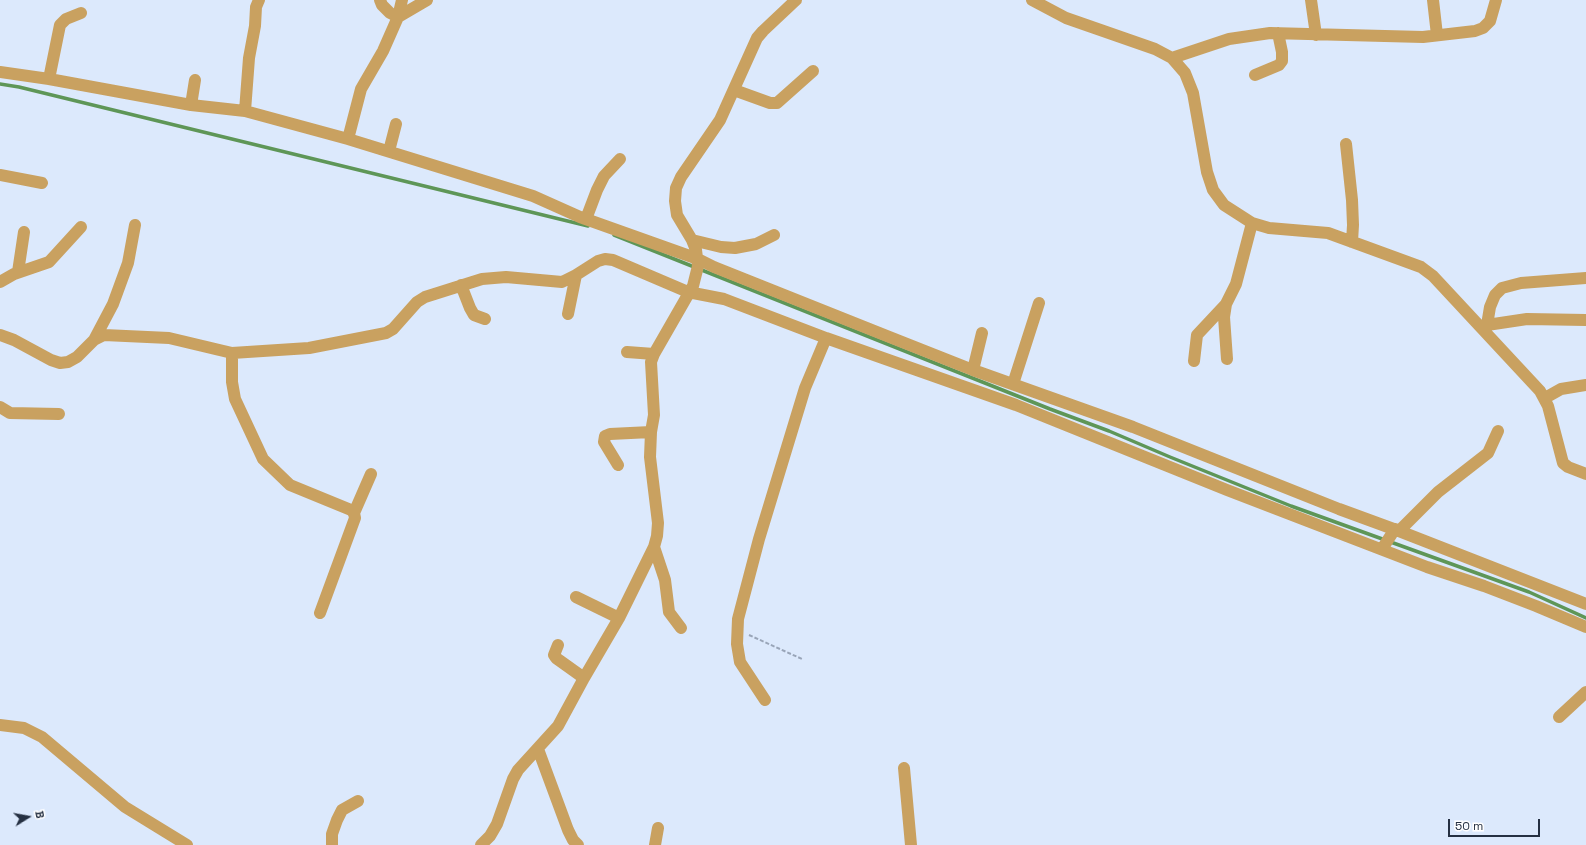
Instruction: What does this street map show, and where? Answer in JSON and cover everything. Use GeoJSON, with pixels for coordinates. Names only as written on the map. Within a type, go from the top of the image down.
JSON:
{"type":"FeatureCollection","features":[{"type":"Feature","properties":{"kind":"street"},"geometry":{"type":"LineString","coordinates":[[245,111],[249,58],[255,26],[256,8],[259,0]]}},
{"type":"Feature","properties":{"kind":"street"},"geometry":{"type":"LineString","coordinates":[[380,0],[382,5],[390,13],[398,17]]}},
{"type":"Feature","properties":{"kind":"street"},"geometry":{"type":"LineString","coordinates":[[348,139],[361,89],[383,51],[398,17],[402,0]]}},
{"type":"Feature","properties":{"kind":"street"},"geometry":{"type":"LineString","coordinates":[[398,17],[427,0]]}},
{"type":"Feature","properties":{"kind":"street"},"geometry":{"type":"LineString","coordinates":[[481,845],[490,836],[497,824],[513,779],[518,770],[558,726],[619,618],[654,547],[658,523],[650,457],[651,432],[654,415],[651,370],[654,354],[690,289],[698,262],[696,250],[692,240],[677,215],[675,201],[676,188],[681,177],[715,129],[757,38],[796,0]]}},
{"type":"Feature","properties":{"kind":"street"},"geometry":{"type":"LineString","coordinates":[[1032,0],[1066,18],[1155,49],[1172,58],[1185,73],[1193,93],[1207,172],[1213,190],[1224,205],[1252,223],[1269,228],[1328,233],[1428,271],[1484,326],[1545,398],[1563,463],[1568,467],[1586,474]]}},
{"type":"Feature","properties":{"kind":"street"},"geometry":{"type":"LineString","coordinates":[[1311,0],[1316,35]]}},
{"type":"Feature","properties":{"kind":"street"},"geometry":{"type":"LineString","coordinates":[[1433,0],[1436,35]]}},
{"type":"Feature","properties":{"kind":"street"},"geometry":{"type":"LineString","coordinates":[[1172,58],[1229,39],[1278,33],[1409,37],[1475,31],[1484,28],[1490,21],[1496,0]]}},
{"type":"Feature","properties":{"kind":"street"},"geometry":{"type":"LineString","coordinates":[[49,79],[60,25],[66,19],[81,13]]}},
{"type":"Feature","properties":{"kind":"street"},"geometry":{"type":"LineString","coordinates":[[1255,75],[1279,65],[1282,61],[1282,52],[1278,33]]}},
{"type":"Feature","properties":{"kind":"street"},"geometry":{"type":"LineString","coordinates":[[734,90],[770,103],[777,103],[813,71]]}},
{"type":"Feature","properties":{"kind":"street"},"geometry":{"type":"LineString","coordinates":[[0,72],[49,79],[191,105],[245,111],[389,151],[533,196],[578,217],[714,267],[973,370],[1133,427],[1339,509],[1397,530],[1586,604]]}},
{"type":"Feature","properties":{"kind":"street"},"geometry":{"type":"LineString","coordinates":[[191,105],[195,80]]}},
{"type":"Feature","properties":{"kind":"street"},"geometry":{"type":"LineString","coordinates":[[389,151],[396,124]]}},
{"type":"Feature","properties":{"kind":"street"},"geometry":{"type":"LineString","coordinates":[[1346,144],[1352,200],[1352,242]]}},
{"type":"Feature","properties":{"kind":"street"},"geometry":{"type":"LineString","coordinates":[[578,217],[597,190],[604,176],[620,159]]}},
{"type":"Feature","properties":{"kind":"street"},"geometry":{"type":"LineString","coordinates":[[0,175],[42,183]]}},
{"type":"Feature","properties":{"kind":"street"},"geometry":{"type":"LineString","coordinates":[[1194,361],[1198,334],[1226,304],[1236,284],[1252,223]]}},
{"type":"Feature","properties":{"kind":"street"},"geometry":{"type":"LineString","coordinates":[[0,336],[14,340],[51,360],[60,363],[68,362],[77,357],[94,340],[114,304],[128,263],[134,225]]}},
{"type":"Feature","properties":{"kind":"street"},"geometry":{"type":"LineString","coordinates":[[0,282],[18,272],[48,262],[81,227]]}},
{"type":"Feature","properties":{"kind":"street"},"geometry":{"type":"LineString","coordinates":[[18,272],[24,232]]}},
{"type":"Feature","properties":{"kind":"street"},"geometry":{"type":"LineString","coordinates":[[692,240],[721,247],[735,248],[756,244],[774,235]]}},
{"type":"Feature","properties":{"kind":"street"},"geometry":{"type":"LineString","coordinates":[[94,340],[104,335],[160,337],[232,353],[309,348],[386,333],[393,329],[417,302],[425,297],[482,278],[494,276],[562,282],[576,276],[598,261],[605,259],[613,260],[826,338],[1016,405],[1227,490],[1427,567],[1490,588],[1586,627]]}},
{"type":"Feature","properties":{"kind":"street"},"geometry":{"type":"LineString","coordinates":[[568,314],[576,276]]}},
{"type":"Feature","properties":{"kind":"street"},"geometry":{"type":"LineString","coordinates":[[1484,326],[1495,295],[1502,288],[1521,283],[1586,278]]}},
{"type":"Feature","properties":{"kind":"street"},"geometry":{"type":"LineString","coordinates":[[462,285],[474,315],[485,320]]}},
{"type":"Feature","properties":{"kind":"street"},"geometry":{"type":"LineString","coordinates":[[1013,384],[1039,303]]}},
{"type":"Feature","properties":{"kind":"street"},"geometry":{"type":"LineString","coordinates":[[1226,304],[1224,317],[1227,359]]}},
{"type":"Feature","properties":{"kind":"street"},"geometry":{"type":"LineString","coordinates":[[1484,326],[1528,319],[1586,320]]}},
{"type":"Feature","properties":{"kind":"street"},"geometry":{"type":"LineString","coordinates":[[973,370],[982,333]]}},
{"type":"Feature","properties":{"kind":"street"},"geometry":{"type":"LineString","coordinates":[[765,700],[740,662],[737,644],[738,619],[759,539],[805,388],[826,338]]}},
{"type":"Feature","properties":{"kind":"street"},"geometry":{"type":"LineString","coordinates":[[627,352],[654,354]]}},
{"type":"Feature","properties":{"kind":"street"},"geometry":{"type":"LineString","coordinates":[[232,353],[232,382],[235,399],[262,459],[290,485],[351,510],[354,513]]}},
{"type":"Feature","properties":{"kind":"street"},"geometry":{"type":"LineString","coordinates":[[1545,398],[1561,389],[1586,385]]}},
{"type":"Feature","properties":{"kind":"street"},"geometry":{"type":"LineString","coordinates":[[0,407],[10,413],[58,414]]}},
{"type":"Feature","properties":{"kind":"street"},"geometry":{"type":"LineString","coordinates":[[1382,550],[1397,530],[1438,492],[1488,453],[1498,431]]}},
{"type":"Feature","properties":{"kind":"street"},"geometry":{"type":"LineString","coordinates":[[618,465],[604,442],[605,436],[610,434],[651,432]]}},
{"type":"Feature","properties":{"kind":"street"},"geometry":{"type":"LineString","coordinates":[[320,613],[355,518],[354,513],[371,474]]}},
{"type":"Feature","properties":{"kind":"street"},"geometry":{"type":"LineString","coordinates":[[654,547],[665,580],[669,612],[681,628]]}},
{"type":"Feature","properties":{"kind":"street"},"geometry":{"type":"LineString","coordinates":[[576,597],[619,618]]}},
{"type":"Feature","properties":{"kind":"street"},"geometry":{"type":"LineString","coordinates":[[558,645],[554,656],[584,678]]}},
{"type":"Feature","properties":{"kind":"street"},"geometry":{"type":"LineString","coordinates":[[1559,717],[1586,692]]}},
{"type":"Feature","properties":{"kind":"street"},"geometry":{"type":"LineString","coordinates":[[0,725],[24,728],[42,737],[125,807],[187,845]]}},
{"type":"Feature","properties":{"kind":"street"},"geometry":{"type":"LineString","coordinates":[[538,749],[568,830],[573,840],[578,845]]}},
{"type":"Feature","properties":{"kind":"street"},"geometry":{"type":"LineString","coordinates":[[904,768],[910,845]]}},
{"type":"Feature","properties":{"kind":"street"},"geometry":{"type":"LineString","coordinates":[[332,845],[332,834],[336,820],[342,810],[358,801]]}},
{"type":"Feature","properties":{"kind":"street"},"geometry":{"type":"LineString","coordinates":[[655,845],[658,828]]}},
{"type":"Feature","properties":{"kind":"path"},"geometry":{"type":"LineString","coordinates":[[737,630],[802,659]]}},
{"type":"Feature","properties":{"kind":"waterway"},"geometry":{"type":"LineString","coordinates":[[0,84],[19,87],[588,226]]}},
{"type":"Feature","properties":{"kind":"waterway"},"geometry":{"type":"LineString","coordinates":[[614,235],[1050,409],[1109,431],[1291,506],[1529,592],[1586,618]]}}]}
